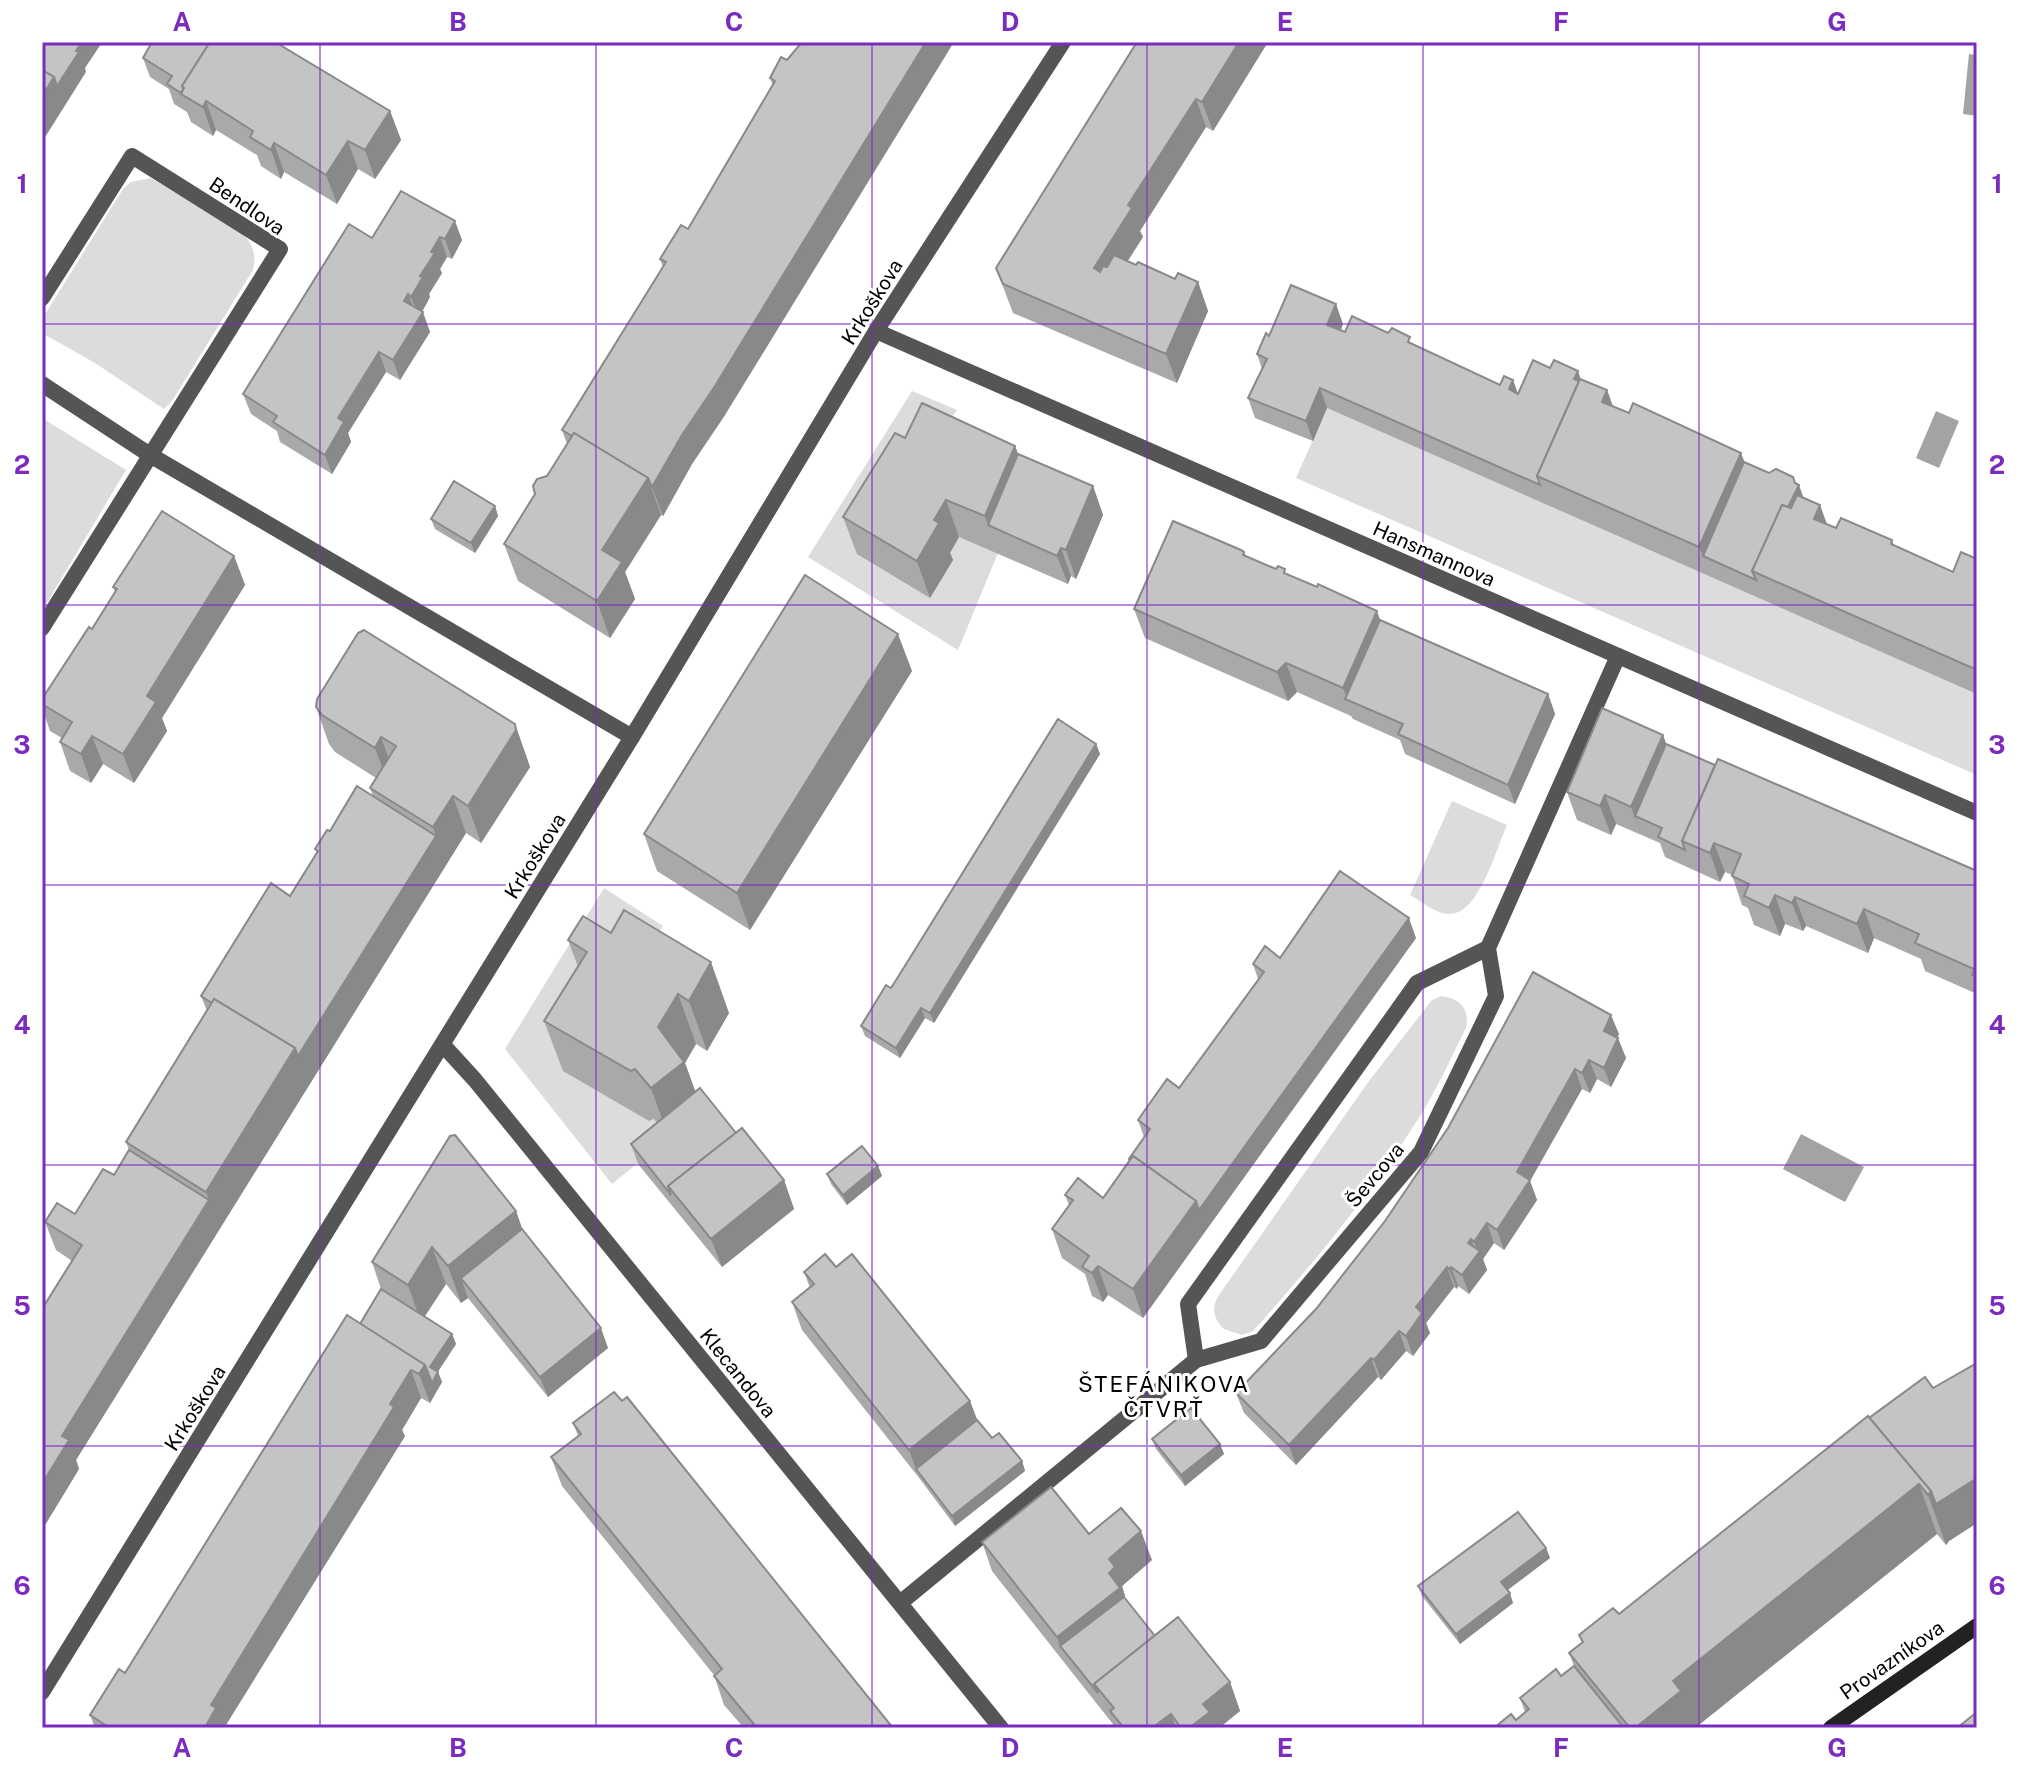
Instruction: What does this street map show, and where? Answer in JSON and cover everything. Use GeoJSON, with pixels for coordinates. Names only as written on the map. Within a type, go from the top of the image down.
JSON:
{"type":"FeatureCollection","features":[{"type":"Feature","properties":{"kind":"main road","name":"Provazníkova"},"geometry":{"type":"LineString","coordinates":[[1831,1728],[1977,1626]]}},
{"type":"Feature","properties":{"kind":"street","name":"Krkoškova"},"geometry":{"type":"LineString","coordinates":[[42,1692],[632,737],[876,331],[1063,42]]}},
{"type":"Feature","properties":{"kind":"street","name":"Bendlova"},"geometry":{"type":"LineString","coordinates":[[42,298],[132,156],[280,249],[42,628]]}},
{"type":"Feature","properties":{"kind":"street","name":"Hansmannova"},"geometry":{"type":"LineString","coordinates":[[876,331],[1977,813]]}},
{"type":"Feature","properties":{"kind":"street"},"geometry":{"type":"LineString","coordinates":[[42,384],[150,455],[632,737]]}},
{"type":"Feature","properties":{"kind":"street"},"geometry":{"type":"LineString","coordinates":[[1196,1360],[1188,1304],[1417,983],[1488,948],[1618,656]]}},
{"type":"Feature","properties":{"kind":"street","name":"Ševcova"},"geometry":{"type":"LineString","coordinates":[[900,1603],[1196,1360],[1261,1341],[1421,1152],[1496,996],[1488,948]]}},
{"type":"Feature","properties":{"kind":"street","name":"Klecandova"},"geometry":{"type":"LineString","coordinates":[[443,1045],[485,1092],[1001,1728]]}},
{"type":"Feature","properties":{"kind":"shaded area"},"geometry":{"type":"Polygon","coordinates":[[[1969,54],[1977,55],[1977,116],[1963,114],[1969,54]]]}},
{"type":"Feature","properties":{"kind":"shaded area"},"geometry":{"type":"Polygon","coordinates":[[[151,178],[242,233],[255,259],[253,270],[172,401],[164,409],[95,363],[42,333],[44,316],[123,189],[131,182],[151,178]]]}},
{"type":"Feature","properties":{"kind":"shaded area"},"geometry":{"type":"Polygon","coordinates":[[[912,391],[957,410],[936,440],[930,598],[952,560],[948,557],[959,537],[998,553],[958,650],[808,557],[912,391]]]}},
{"type":"Feature","properties":{"kind":"shaded area"},"geometry":{"type":"Polygon","coordinates":[[[1327,408],[1977,693],[1977,775],[1296,478],[1327,408]]]}},
{"type":"Feature","properties":{"kind":"shaded area"},"geometry":{"type":"Polygon","coordinates":[[[1936,411],[1959,421],[1939,468],[1916,458],[1936,411]]]}},
{"type":"Feature","properties":{"kind":"shaded area"},"geometry":{"type":"Polygon","coordinates":[[[42,418],[126,470],[42,611],[42,418]]]}},
{"type":"Feature","properties":{"kind":"shaded area"},"geometry":{"type":"Polygon","coordinates":[[[1452,801],[1507,825],[1478,893],[1460,911],[1449,914],[1434,910],[1410,895],[1452,801]]]}},
{"type":"Feature","properties":{"kind":"shaded area"},"geometry":{"type":"Polygon","coordinates":[[[604,888],[663,926],[629,983],[649,1121],[654,1119],[669,1138],[612,1184],[505,1049],[604,888]]]}},
{"type":"Feature","properties":{"kind":"shaded area"},"geometry":{"type":"Polygon","coordinates":[[[1441,996],[1453,999],[1462,1006],[1466,1028],[1420,1116],[1341,1227],[1253,1331],[1242,1335],[1224,1329],[1214,1313],[1219,1295],[1369,1081],[1432,1000],[1441,996]]]}},
{"type":"Feature","properties":{"kind":"shaded area"},"geometry":{"type":"Polygon","coordinates":[[[1801,1134],[1864,1167],[1845,1202],[1783,1169],[1801,1134]]]}},
{"type":"Feature","properties":{"kind":"building"},"geometry":{"type":"Polygon","coordinates":[[[42,42],[82,42],[57,86],[54,77],[42,70],[42,42]]]}},
{"type":"Feature","properties":{"kind":"building"},"geometry":{"type":"Polygon","coordinates":[[[152,42],[210,42],[182,86],[181,93],[167,84],[172,76],[143,58],[152,42]]]}},
{"type":"Feature","properties":{"kind":"building"},"geometry":{"type":"Polygon","coordinates":[[[210,42],[275,42],[390,111],[365,150],[348,141],[326,175],[274,143],[271,150],[250,137],[253,131],[206,101],[203,107],[181,94],[182,86],[210,42]]]}},
{"type":"Feature","properties":{"kind":"building"},"geometry":{"type":"Polygon","coordinates":[[[802,42],[926,42],[652,487],[648,478],[574,433],[572,436],[562,430],[666,262],[660,259],[681,225],[688,229],[775,81],[770,78],[781,57],[787,60],[802,42]]]}},
{"type":"Feature","properties":{"kind":"building"},"geometry":{"type":"Polygon","coordinates":[[[1137,42],[1239,42],[1202,102],[1196,99],[1128,205],[1132,208],[1094,268],[1100,272],[1114,255],[1175,279],[1178,273],[1198,282],[1166,354],[1003,284],[996,268],[1137,42]]]}},
{"type":"Feature","properties":{"kind":"building"},"geometry":{"type":"Polygon","coordinates":[[[42,70],[54,77],[42,96],[42,70]]]}},
{"type":"Feature","properties":{"kind":"building"},"geometry":{"type":"Polygon","coordinates":[[[401,191],[455,221],[445,239],[440,237],[431,252],[435,253],[420,276],[423,277],[411,297],[408,294],[404,301],[423,312],[393,360],[379,352],[338,418],[344,422],[325,455],[273,422],[277,416],[243,394],[349,224],[372,238],[401,191]]]}},
{"type":"Feature","properties":{"kind":"building"},"geometry":{"type":"Polygon","coordinates":[[[1291,285],[1336,304],[1327,325],[1345,332],[1352,316],[1388,333],[1392,328],[1410,337],[1408,342],[1500,385],[1504,376],[1513,380],[1509,389],[1518,394],[1533,360],[1550,368],[1554,360],[1578,371],[1574,379],[1579,381],[1537,476],[1540,485],[1320,388],[1306,421],[1248,398],[1267,359],[1257,354],[1266,333],[1269,336],[1291,285]]]}},
{"type":"Feature","properties":{"kind":"building"},"geometry":{"type":"Polygon","coordinates":[[[1580,379],[1607,390],[1602,402],[1629,413],[1633,403],[1741,453],[1699,547],[1537,476],[1580,379]]]}},
{"type":"Feature","properties":{"kind":"building"},"geometry":{"type":"Polygon","coordinates":[[[922,403],[1015,446],[985,516],[946,500],[934,520],[939,523],[917,561],[843,517],[895,433],[905,438],[922,403]]]}},
{"type":"Feature","properties":{"kind":"building"},"geometry":{"type":"Polygon","coordinates":[[[574,433],[648,478],[602,550],[622,562],[597,601],[504,544],[535,494],[533,486],[537,479],[547,476],[574,433]]]}},
{"type":"Feature","properties":{"kind":"building"},"geometry":{"type":"Polygon","coordinates":[[[1018,454],[1093,486],[1066,550],[1061,548],[1057,556],[988,525],[1018,454]]]}},
{"type":"Feature","properties":{"kind":"building"},"geometry":{"type":"Polygon","coordinates":[[[1744,462],[1769,473],[1776,469],[1793,477],[1799,485],[1788,507],[1782,505],[1752,571],[1756,580],[1703,556],[1744,462]]]}},
{"type":"Feature","properties":{"kind":"building"},"geometry":{"type":"Polygon","coordinates":[[[454,481],[495,506],[471,543],[431,519],[454,481]]]}},
{"type":"Feature","properties":{"kind":"building"},"geometry":{"type":"Polygon","coordinates":[[[1797,495],[1820,505],[1814,519],[1836,528],[1841,518],[1953,572],[1961,552],[1977,559],[1977,670],[1752,571],[1782,505],[1791,508],[1797,495]]]}},
{"type":"Feature","properties":{"kind":"building"},"geometry":{"type":"Polygon","coordinates":[[[162,511],[234,556],[147,696],[156,702],[123,754],[92,736],[81,754],[60,742],[72,722],[42,704],[42,699],[89,627],[92,629],[117,589],[113,587],[162,511]]]}},
{"type":"Feature","properties":{"kind":"building"},"geometry":{"type":"Polygon","coordinates":[[[1173,521],[1241,550],[1243,555],[1276,569],[1278,566],[1285,569],[1284,573],[1317,587],[1318,584],[1377,611],[1343,688],[1286,663],[1277,672],[1134,609],[1173,521]]]}},
{"type":"Feature","properties":{"kind":"building"},"geometry":{"type":"Polygon","coordinates":[[[805,575],[898,634],[737,893],[644,834],[805,575]]]}},
{"type":"Feature","properties":{"kind":"building"},"geometry":{"type":"Polygon","coordinates":[[[1380,620],[1548,694],[1508,785],[1398,734],[1403,724],[1345,699],[1380,620]]]}},
{"type":"Feature","properties":{"kind":"building"},"geometry":{"type":"Polygon","coordinates":[[[364,630],[515,724],[516,730],[468,806],[453,796],[433,827],[370,788],[396,746],[381,737],[375,748],[322,715],[316,707],[317,699],[358,633],[364,630]]]}},
{"type":"Feature","properties":{"kind":"building"},"geometry":{"type":"Polygon","coordinates":[[[1602,708],[1663,735],[1631,807],[1605,795],[1600,806],[1567,792],[1602,708]]]}},
{"type":"Feature","properties":{"kind":"building"},"geometry":{"type":"Polygon","coordinates":[[[1058,719],[1096,744],[930,1013],[921,1008],[896,1048],[861,1026],[886,985],[891,988],[1058,719]]]}},
{"type":"Feature","properties":{"kind":"building"},"geometry":{"type":"Polygon","coordinates":[[[1666,744],[1715,765],[1682,841],[1685,850],[1658,837],[1662,828],[1635,816],[1666,744]]]}},
{"type":"Feature","properties":{"kind":"building"},"geometry":{"type":"Polygon","coordinates":[[[1718,759],[1977,871],[1977,977],[1972,975],[1974,969],[1915,943],[1919,934],[1864,909],[1857,924],[1795,897],[1792,903],[1775,895],[1769,908],[1744,896],[1749,884],[1732,876],[1741,854],[1714,843],[1710,853],[1682,841],[1718,759]]]}},
{"type":"Feature","properties":{"kind":"building"},"geometry":{"type":"Polygon","coordinates":[[[357,786],[436,836],[298,1056],[295,1048],[214,999],[212,1003],[201,996],[271,883],[290,896],[318,851],[315,849],[327,830],[330,831],[357,786]]]}},
{"type":"Feature","properties":{"kind":"building"},"geometry":{"type":"Polygon","coordinates":[[[1340,871],[1409,918],[1199,1210],[1196,1201],[1133,1156],[1129,1159],[1150,1129],[1138,1120],[1167,1079],[1179,1088],[1264,972],[1253,964],[1265,946],[1280,958],[1340,871]]]}},
{"type":"Feature","properties":{"kind":"building"},"geometry":{"type":"Polygon","coordinates":[[[624,910],[711,962],[689,1001],[678,994],[658,1027],[684,1062],[651,1088],[635,1069],[631,1071],[544,1021],[587,952],[568,940],[583,916],[611,933],[624,910]]]}},
{"type":"Feature","properties":{"kind":"building"},"geometry":{"type":"Polygon","coordinates":[[[1533,972],[1611,1015],[1604,1031],[1618,1038],[1604,1068],[1589,1060],[1582,1073],[1575,1069],[1517,1172],[1530,1180],[1497,1230],[1487,1223],[1474,1242],[1471,1239],[1468,1243],[1480,1251],[1462,1275],[1447,1267],[1416,1307],[1422,1313],[1406,1336],[1399,1331],[1289,1445],[1236,1393],[1316,1309],[1385,1221],[1448,1128],[1533,972]]]}},
{"type":"Feature","properties":{"kind":"building"},"geometry":{"type":"Polygon","coordinates":[[[214,999],[295,1048],[206,1192],[126,1142],[214,999]]]}},
{"type":"Feature","properties":{"kind":"building"},"geometry":{"type":"Polygon","coordinates":[[[700,1088],[736,1133],[668,1186],[671,1195],[631,1144],[700,1088]]]}},
{"type":"Feature","properties":{"kind":"building"},"geometry":{"type":"Polygon","coordinates":[[[742,1128],[784,1180],[711,1239],[668,1186],[742,1128]]]}},
{"type":"Feature","properties":{"kind":"building"},"geometry":{"type":"Polygon","coordinates":[[[455,1135],[516,1211],[448,1266],[432,1247],[408,1285],[372,1262],[450,1136],[455,1135]]]}},
{"type":"Feature","properties":{"kind":"building"},"geometry":{"type":"Polygon","coordinates":[[[862,1146],[878,1166],[843,1195],[827,1174],[862,1146]]]}},
{"type":"Feature","properties":{"kind":"building"},"geometry":{"type":"Polygon","coordinates":[[[129,1150],[209,1200],[62,1436],[69,1440],[42,1484],[42,1309],[82,1245],[45,1222],[57,1203],[75,1214],[103,1169],[114,1175],[129,1150]]]}},
{"type":"Feature","properties":{"kind":"building"},"geometry":{"type":"Polygon","coordinates":[[[1133,1156],[1196,1201],[1133,1289],[1098,1266],[1092,1273],[1082,1267],[1089,1256],[1052,1229],[1073,1200],[1065,1195],[1078,1178],[1103,1198],[1133,1156]]]}},
{"type":"Feature","properties":{"kind":"building"},"geometry":{"type":"Polygon","coordinates":[[[522,1229],[601,1328],[540,1377],[461,1278],[522,1229]]]}},
{"type":"Feature","properties":{"kind":"building"},"geometry":{"type":"Polygon","coordinates":[[[825,1254],[836,1267],[852,1254],[970,1401],[909,1450],[792,1302],[814,1284],[804,1272],[825,1254]]]}},
{"type":"Feature","properties":{"kind":"building"},"geometry":{"type":"Polygon","coordinates":[[[381,1289],[452,1334],[430,1367],[438,1372],[432,1383],[425,1365],[360,1324],[381,1289]]]}},
{"type":"Feature","properties":{"kind":"building"},"geometry":{"type":"Polygon","coordinates":[[[347,1315],[425,1365],[419,1374],[411,1370],[390,1404],[394,1407],[211,1705],[216,1708],[207,1724],[209,1728],[110,1728],[90,1715],[119,1669],[125,1673],[347,1315]]]}},
{"type":"Feature","properties":{"kind":"building"},"geometry":{"type":"Polygon","coordinates":[[[1977,1363],[1977,1478],[1936,1504],[1931,1491],[1869,1418],[1925,1377],[1933,1388],[1977,1363]]]}},
{"type":"Feature","properties":{"kind":"building"},"geometry":{"type":"Polygon","coordinates":[[[614,1392],[622,1401],[627,1397],[893,1728],[757,1728],[714,1676],[722,1669],[551,1457],[581,1434],[573,1423],[614,1392]]]}},
{"type":"Feature","properties":{"kind":"building"},"geometry":{"type":"Polygon","coordinates":[[[1191,1408],[1220,1444],[1181,1475],[1152,1439],[1191,1408]]]}},
{"type":"Feature","properties":{"kind":"building"},"geometry":{"type":"Polygon","coordinates":[[[1868,1416],[1931,1491],[1928,1495],[1919,1484],[1673,1681],[1681,1691],[1635,1728],[1630,1728],[1569,1653],[1583,1642],[1579,1635],[1613,1608],[1619,1614],[1868,1416]]]}},
{"type":"Feature","properties":{"kind":"building"},"geometry":{"type":"Polygon","coordinates":[[[977,1420],[992,1438],[999,1433],[1022,1461],[952,1516],[916,1469],[977,1420]]]}},
{"type":"Feature","properties":{"kind":"building"},"geometry":{"type":"Polygon","coordinates":[[[1051,1487],[1089,1534],[1121,1508],[1141,1531],[1109,1559],[1115,1567],[1109,1573],[1120,1588],[1057,1637],[982,1542],[1051,1487]]]}},
{"type":"Feature","properties":{"kind":"building"},"geometry":{"type":"Polygon","coordinates":[[[1518,1512],[1546,1548],[1501,1582],[1510,1593],[1456,1634],[1418,1586],[1518,1512]]]}},
{"type":"Feature","properties":{"kind":"building"},"geometry":{"type":"Polygon","coordinates":[[[1124,1597],[1155,1636],[1094,1684],[1098,1693],[1060,1646],[1124,1597]]]}},
{"type":"Feature","properties":{"kind":"building"},"geometry":{"type":"Polygon","coordinates":[[[1178,1617],[1230,1682],[1203,1704],[1210,1712],[1189,1728],[1181,1728],[1171,1714],[1152,1728],[1124,1728],[1110,1711],[1114,1708],[1094,1684],[1178,1617]]]}},
{"type":"Feature","properties":{"kind":"building"},"geometry":{"type":"Polygon","coordinates":[[[1574,1666],[1624,1728],[1494,1728],[1511,1714],[1516,1720],[1529,1709],[1520,1698],[1556,1669],[1561,1676],[1574,1666]]]}},
{"type":"Feature","properties":{"kind":"building"},"geometry":{"type":"Polygon","coordinates":[[[1977,1712],[1977,1728],[1957,1728],[1977,1712]]]}},
{"type":"Feature","properties":{"kind":"district","name":"ŠTEFÁNIKOVA ČTVRŤ"},"geometry":{"type":"Point","coordinates":[1164,1396]}}]}
